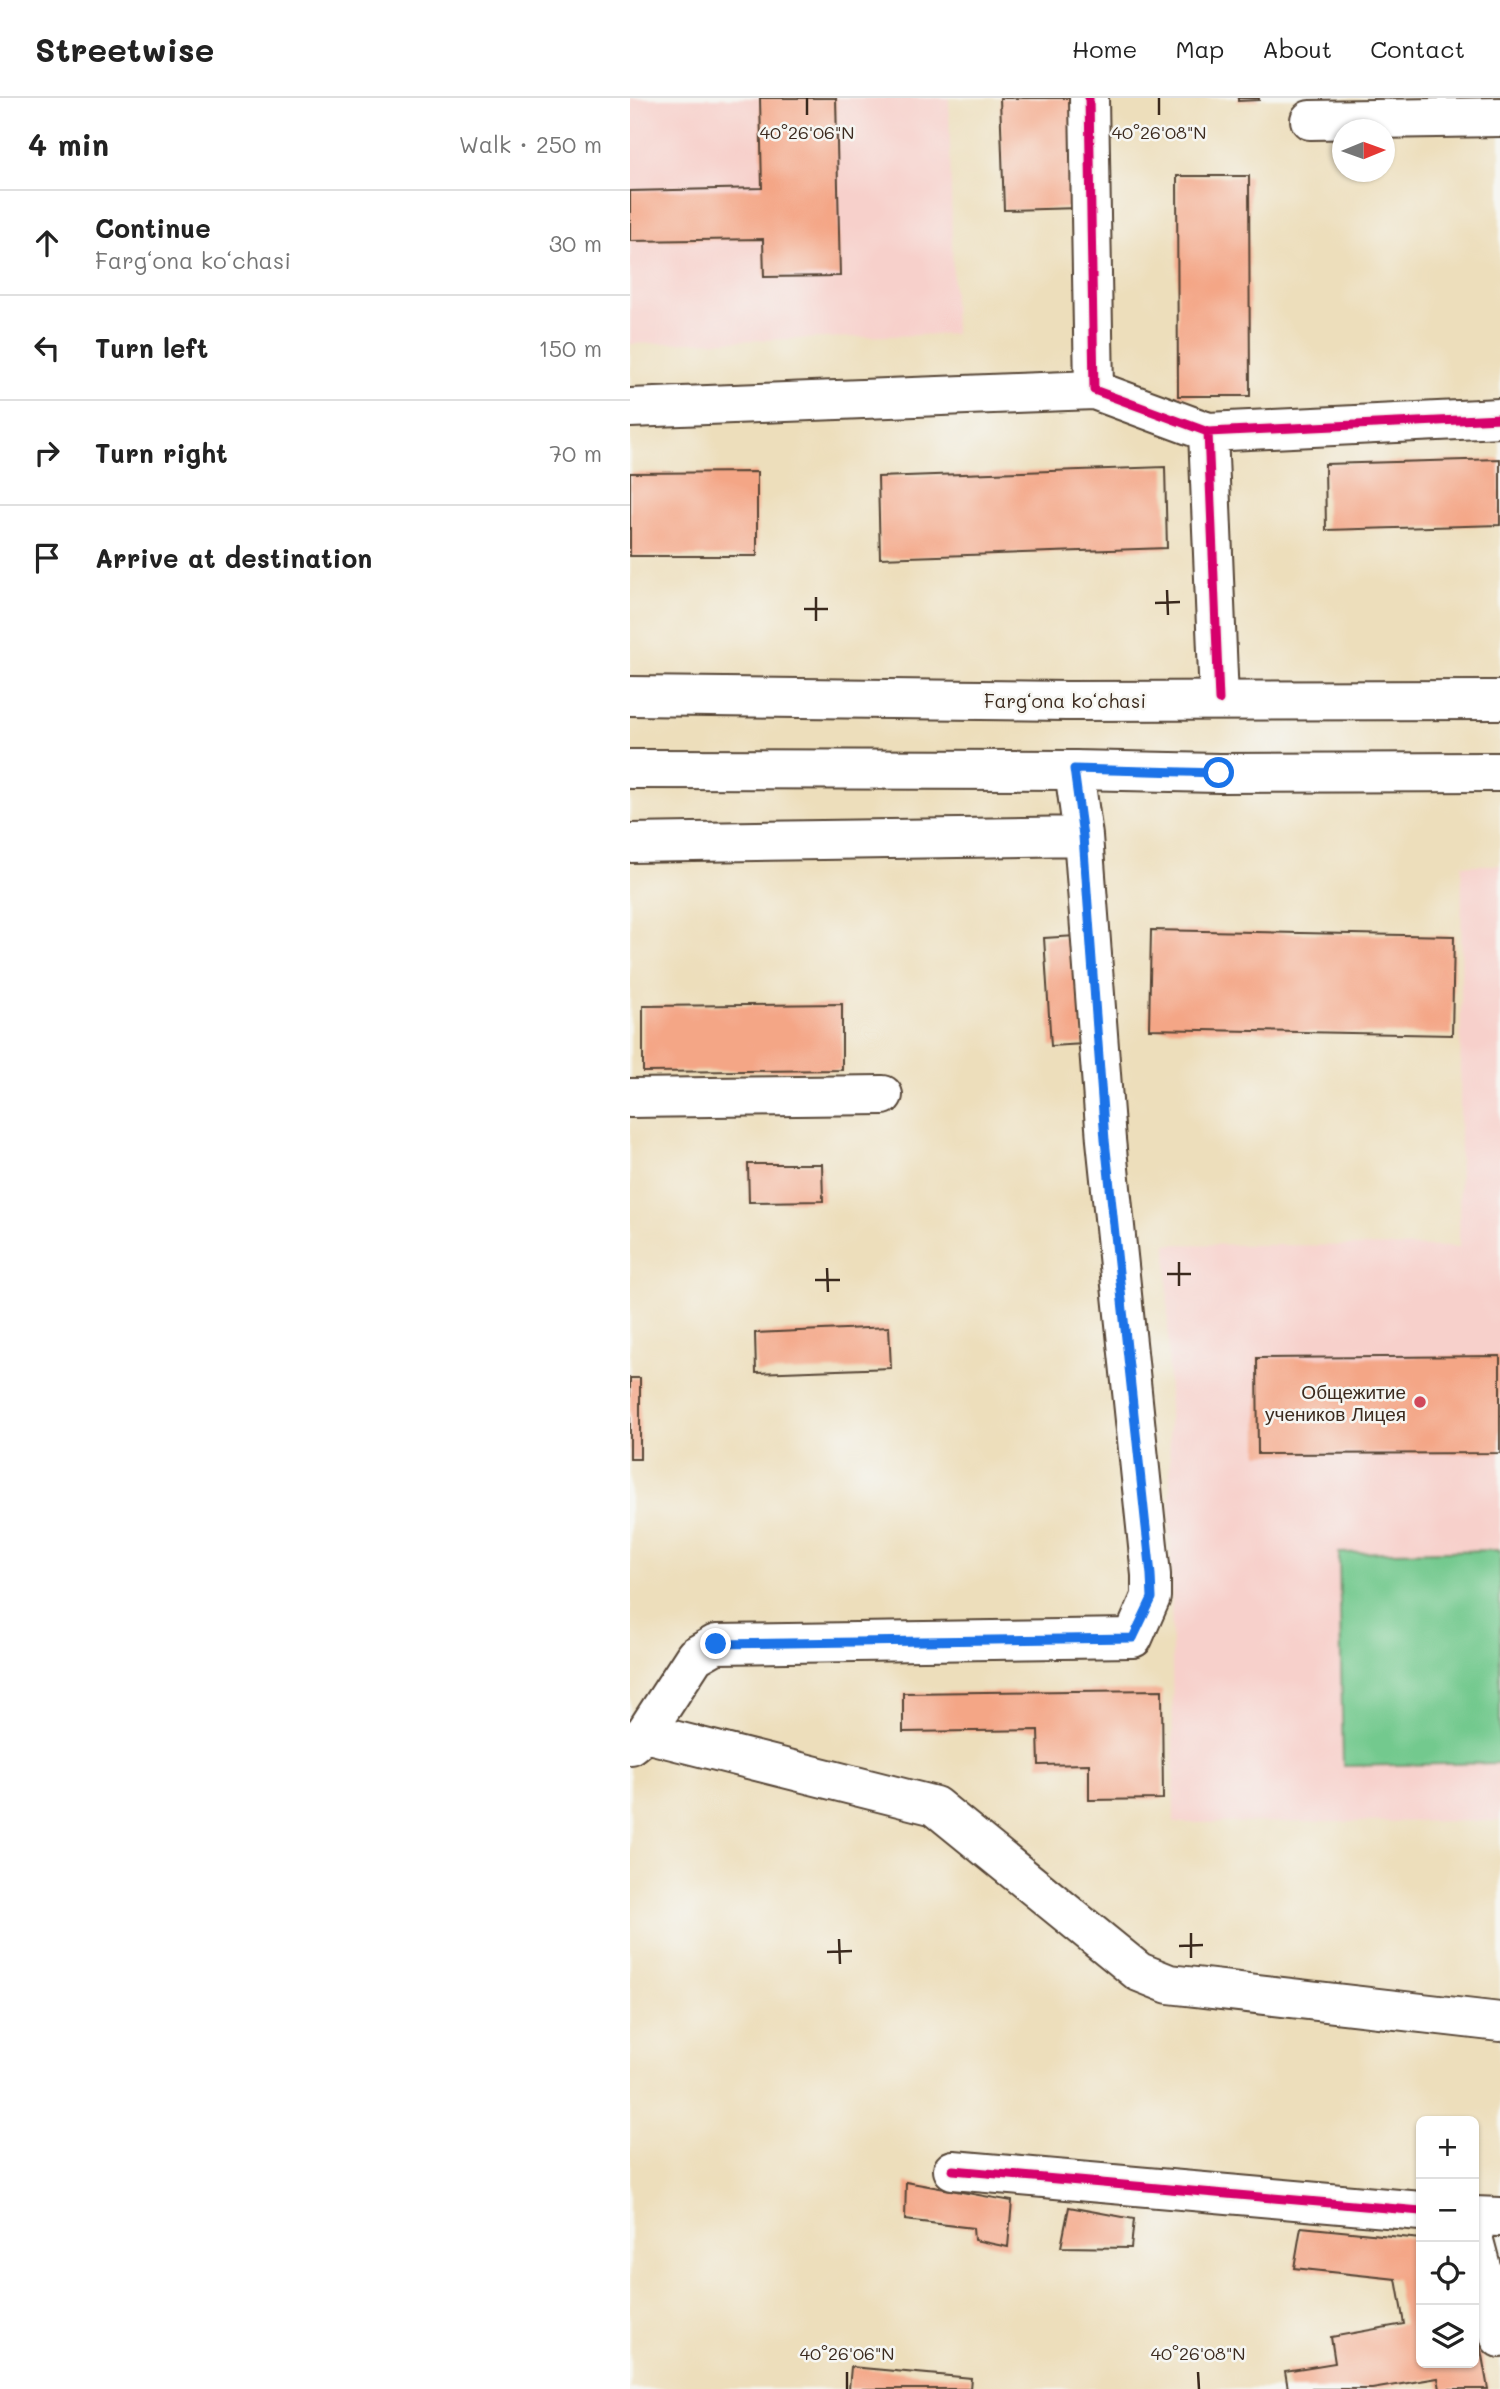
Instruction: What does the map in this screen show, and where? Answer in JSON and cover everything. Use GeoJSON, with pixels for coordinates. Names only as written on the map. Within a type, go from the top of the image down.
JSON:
{"type":"FeatureCollection","features":[{"type":"Feature","properties":{"kind":"main road"},"geometry":{"type":"LineString","coordinates":[[1089,98],[1094,390]]}},
{"type":"Feature","properties":{"kind":"main road"},"geometry":{"type":"LineString","coordinates":[[1310,120],[1455,108],[1500,117]]}},
{"type":"Feature","properties":{"kind":"main road"},"geometry":{"type":"LineString","coordinates":[[630,408],[1094,390],[1208,432],[1500,418]]}},
{"type":"Feature","properties":{"kind":"main road"},"geometry":{"type":"LineString","coordinates":[[1208,432],[1219,700]]}},
{"type":"Feature","properties":{"kind":"main road","name":"Fargʻona koʻchasi"},"geometry":{"type":"LineString","coordinates":[[630,696],[1067,701],[1500,700]]}},
{"type":"Feature","properties":{"kind":"main road"},"geometry":{"type":"LineString","coordinates":[[630,769],[1500,772]]}},
{"type":"Feature","properties":{"kind":"main road"},"geometry":{"type":"LineString","coordinates":[[1074,769],[1083,836],[1105,1140],[1152,1598],[1133,1638],[716,1644],[695,1656],[638,1739],[935,1806],[1139,1972],[1169,1984],[1500,2022]]}},
{"type":"Feature","properties":{"kind":"main road"},"geometry":{"type":"LineString","coordinates":[[630,843],[1083,836]]}},
{"type":"Feature","properties":{"kind":"main road"},"geometry":{"type":"LineString","coordinates":[[630,1098],[883,1095]]}},
{"type":"Feature","properties":{"kind":"main road"},"geometry":{"type":"LineString","coordinates":[[953,2170],[1416,2211]]}},
{"type":"Feature","properties":{"kind":"main road"},"geometry":{"type":"LineString","coordinates":[[1479,2216],[1500,2217]]}},
{"type":"Feature","properties":{"kind":"main road"},"geometry":{"type":"LineString","coordinates":[[1474,2242],[1500,2338]]}},
{"type":"Feature","properties":{"kind":"shaded area"},"geometry":{"type":"Polygon","coordinates":[[[630,98],[949,98],[954,334],[630,344],[630,98]]]}},
{"type":"Feature","properties":{"kind":"shaded area"},"geometry":{"type":"Polygon","coordinates":[[[1462,865],[1500,865],[1500,1821],[1174,1823],[1167,1244],[1459,1247],[1462,865]]]}},
{"type":"Feature","properties":{"kind":"green space"},"geometry":{"type":"Polygon","coordinates":[[[1500,1550],[1500,1763],[1343,1766],[1339,1553],[1500,1550]]]}},
{"type":"Feature","properties":{"kind":"building"},"geometry":{"type":"Polygon","coordinates":[[[760,98],[836,98],[840,276],[764,277],[763,239],[630,241],[630,191],[762,188],[760,98]]]}},
{"type":"Feature","properties":{"kind":"building"},"geometry":{"type":"Polygon","coordinates":[[[1000,98],[1075,98],[1079,208],[1004,210],[1000,98]]]}},
{"type":"Feature","properties":{"kind":"building"},"geometry":{"type":"Polygon","coordinates":[[[1238,98],[1259,98],[1259,100],[1238,101],[1238,98]]]}},
{"type":"Feature","properties":{"kind":"building"},"geometry":{"type":"Polygon","coordinates":[[[1177,176],[1249,176],[1250,396],[1178,396],[1177,176]]]}},
{"type":"Feature","properties":{"kind":"building"},"geometry":{"type":"Polygon","coordinates":[[[1500,459],[1500,525],[1326,530],[1325,464],[1500,459]]]}},
{"type":"Feature","properties":{"kind":"building"},"geometry":{"type":"Polygon","coordinates":[[[1165,467],[1167,548],[880,558],[878,477],[1165,467]]]}},
{"type":"Feature","properties":{"kind":"building"},"geometry":{"type":"Polygon","coordinates":[[[757,472],[757,556],[630,556],[630,473],[757,472]]]}},
{"type":"Feature","properties":{"kind":"building"},"geometry":{"type":"Polygon","coordinates":[[[1151,930],[1454,936],[1452,1035],[1149,1029],[1151,930]]]}},
{"type":"Feature","properties":{"kind":"building"},"geometry":{"type":"Polygon","coordinates":[[[1076,936],[1084,1044],[1051,1046],[1044,938],[1076,936]]]}},
{"type":"Feature","properties":{"kind":"building"},"geometry":{"type":"Polygon","coordinates":[[[842,1004],[842,1070],[643,1072],[643,1006],[842,1004]]]}},
{"type":"Feature","properties":{"kind":"building"},"geometry":{"type":"Polygon","coordinates":[[[748,1164],[822,1164],[823,1201],[749,1202],[748,1164]]]}},
{"type":"Feature","properties":{"kind":"building"},"geometry":{"type":"Polygon","coordinates":[[[889,1327],[891,1368],[756,1373],[755,1333],[889,1327]]]}},
{"type":"Feature","properties":{"kind":"building"},"geometry":{"type":"Polygon","coordinates":[[[1500,1356],[1500,1453],[1258,1454],[1257,1358],[1500,1356]]]}},
{"type":"Feature","properties":{"kind":"building"},"geometry":{"type":"Polygon","coordinates":[[[630,1378],[640,1378],[640,1459],[630,1459],[630,1378]]]}},
{"type":"Feature","properties":{"kind":"building"},"geometry":{"type":"Polygon","coordinates":[[[1162,1690],[1163,1799],[1089,1800],[1089,1764],[1039,1765],[1038,1730],[903,1732],[903,1693],[1162,1690]]]}},
{"type":"Feature","properties":{"kind":"building"},"geometry":{"type":"Polygon","coordinates":[[[906,2182],[1012,2201],[1008,2247],[974,2240],[973,2228],[905,2220],[906,2182]]]}},
{"type":"Feature","properties":{"kind":"building"},"geometry":{"type":"Polygon","coordinates":[[[1069,2207],[1134,2219],[1131,2248],[1061,2247],[1069,2207]]]}},
{"type":"Feature","properties":{"kind":"building"},"geometry":{"type":"Polygon","coordinates":[[[1301,2227],[1416,2238],[1416,2368],[1479,2368],[1479,2338],[1488,2389],[1440,2389],[1438,2378],[1372,2389],[1288,2389],[1285,2371],[1335,2363],[1331,2337],[1404,2324],[1396,2279],[1294,2268],[1301,2227]]]}},
{"type":"Feature","properties":{"kind":"building"},"geometry":{"type":"Polygon","coordinates":[[[851,2367],[971,2378],[970,2389],[849,2389],[851,2367]]]}},
{"type":"Feature","properties":{"kind":"cycle path"},"geometry":{"type":"LineString","coordinates":[[1089,98],[1094,390],[1208,432]]}},
{"type":"Feature","properties":{"kind":"cycle path"},"geometry":{"type":"LineString","coordinates":[[1219,700],[1208,432],[1500,418]]}},
{"type":"Feature","properties":{"kind":"cycle path"},"geometry":{"type":"LineString","coordinates":[[953,2170],[1416,2211]]}},
{"type":"Feature","properties":{"kind":"place","name":"Общежитие учеников Лицея"},"geometry":{"type":"Point","coordinates":[1420,1402]}},
{"type":"Feature","properties":{"kind":"route"},"geometry":{"type":"LineString","coordinates":[[716,1644],[1133,1638],[1152,1598],[1151,1575],[1105,1140],[1083,836],[1074,769],[1219,773]]}}]}
